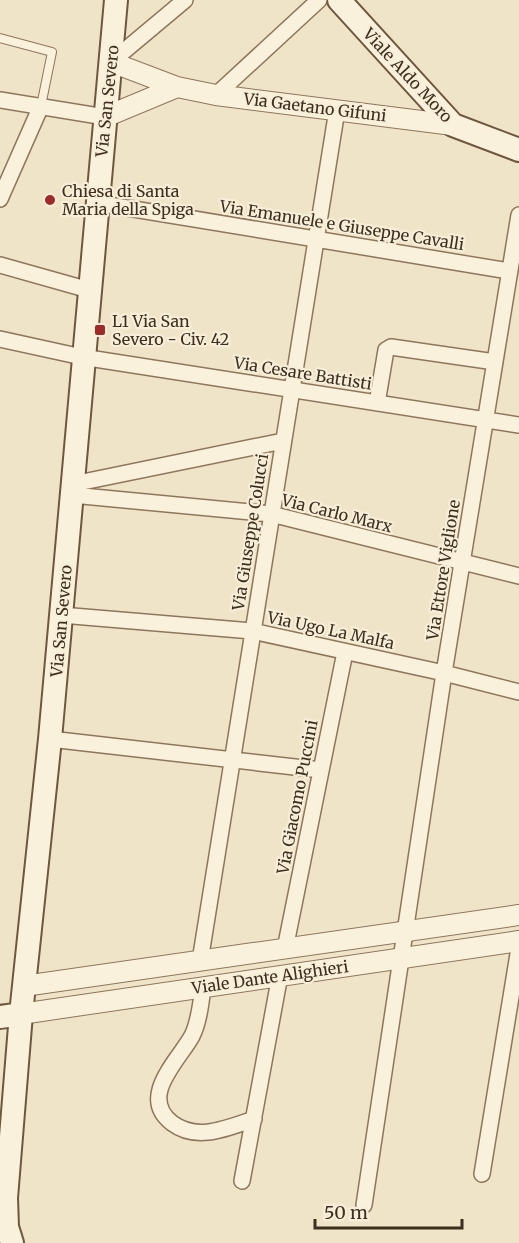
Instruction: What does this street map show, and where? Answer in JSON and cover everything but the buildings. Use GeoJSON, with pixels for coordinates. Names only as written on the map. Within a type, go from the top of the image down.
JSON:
{"type":"FeatureCollection","features":[{"type":"Feature","properties":{"kind":"main road","name":"Via San Severo"},"geometry":{"type":"LineString","coordinates":[[9,1242],[6,1198],[10,1015],[24,986],[50,739],[82,357],[116,0]]}},
{"type":"Feature","properties":{"kind":"main road","name":"Viale Aldo Moro"},"geometry":{"type":"LineString","coordinates":[[339,0],[453,125],[519,150]]}},
{"type":"Feature","properties":{"kind":"street"},"geometry":{"type":"LineString","coordinates":[[111,62],[185,0]]}},
{"type":"Feature","properties":{"kind":"street"},"geometry":{"type":"LineString","coordinates":[[216,95],[319,0]]}},
{"type":"Feature","properties":{"kind":"street","name":"Via Gaetano Gifuni"},"geometry":{"type":"LineString","coordinates":[[111,62],[177,87],[216,95],[453,125]]}},
{"type":"Feature","properties":{"kind":"street"},"geometry":{"type":"LineString","coordinates":[[0,100],[105,117],[177,87]]}},
{"type":"Feature","properties":{"kind":"street"},"geometry":{"type":"LineString","coordinates":[[0,199],[41,106]]}},
{"type":"Feature","properties":{"kind":"street","name":"Via Giuseppe Colucci"},"geometry":{"type":"LineString","coordinates":[[200,961],[337,110]]}},
{"type":"Feature","properties":{"kind":"street","name":"Via Emanuele e Giuseppe Cavalli"},"geometry":{"type":"LineString","coordinates":[[97,203],[509,271]]}},
{"type":"Feature","properties":{"kind":"street","name":"Via Ettore Viglione"},"geometry":{"type":"LineString","coordinates":[[364,1205],[462,562],[495,362],[513,288],[509,271],[519,215]]}},
{"type":"Feature","properties":{"kind":"street"},"geometry":{"type":"LineString","coordinates":[[0,265],[89,290]]}},
{"type":"Feature","properties":{"kind":"street","name":"Via Cesare Battisti"},"geometry":{"type":"LineString","coordinates":[[0,339],[82,357],[519,425]]}},
{"type":"Feature","properties":{"kind":"street"},"geometry":{"type":"LineString","coordinates":[[377,403],[386,350],[391,347],[495,362]]}},
{"type":"Feature","properties":{"kind":"street"},"geometry":{"type":"LineString","coordinates":[[72,490],[283,441]]}},
{"type":"Feature","properties":{"kind":"street","name":"Via Carlo Marx"},"geometry":{"type":"LineString","coordinates":[[72,490],[271,514],[519,576]]}},
{"type":"Feature","properties":{"kind":"street","name":"Via Ugo La Malfa"},"geometry":{"type":"LineString","coordinates":[[62,615],[252,631],[444,673],[519,693]]}},
{"type":"Feature","properties":{"kind":"street","name":"Via Giacomo Puccini"},"geometry":{"type":"LineString","coordinates":[[285,950],[345,652]]}},
{"type":"Feature","properties":{"kind":"street"},"geometry":{"type":"LineString","coordinates":[[50,739],[321,770]]}},
{"type":"Feature","properties":{"kind":"street","name":"Viale Dante Alighieri"},"geometry":{"type":"LineString","coordinates":[[24,986],[519,915]]}},
{"type":"Feature","properties":{"kind":"street","name":"Viale Dante Alighieri"},"geometry":{"type":"LineString","coordinates":[[10,1015],[519,941]]}},
{"type":"Feature","properties":{"kind":"street"},"geometry":{"type":"LineString","coordinates":[[482,1174],[519,948]]}},
{"type":"Feature","properties":{"kind":"street"},"geometry":{"type":"LineString","coordinates":[[242,1182],[280,975]]}},
{"type":"Feature","properties":{"kind":"street"},"geometry":{"type":"LineString","coordinates":[[203,987],[192,1035],[168,1070],[158,1097],[163,1116],[182,1131],[198,1133],[218,1132],[254,1119]]}},
{"type":"Feature","properties":{"kind":"lane"},"geometry":{"type":"LineString","coordinates":[[0,38],[52,52],[41,106]]}},
{"type":"Feature","properties":{"kind":"place","name":"Chiesa di Santa Maria della Spiga"},"geometry":{"type":"Point","coordinates":[50,200]}},
{"type":"Feature","properties":{"kind":"place","name":"L1 Via San Severo - Civ. 42"},"geometry":{"type":"Point","coordinates":[100,330]}}]}
